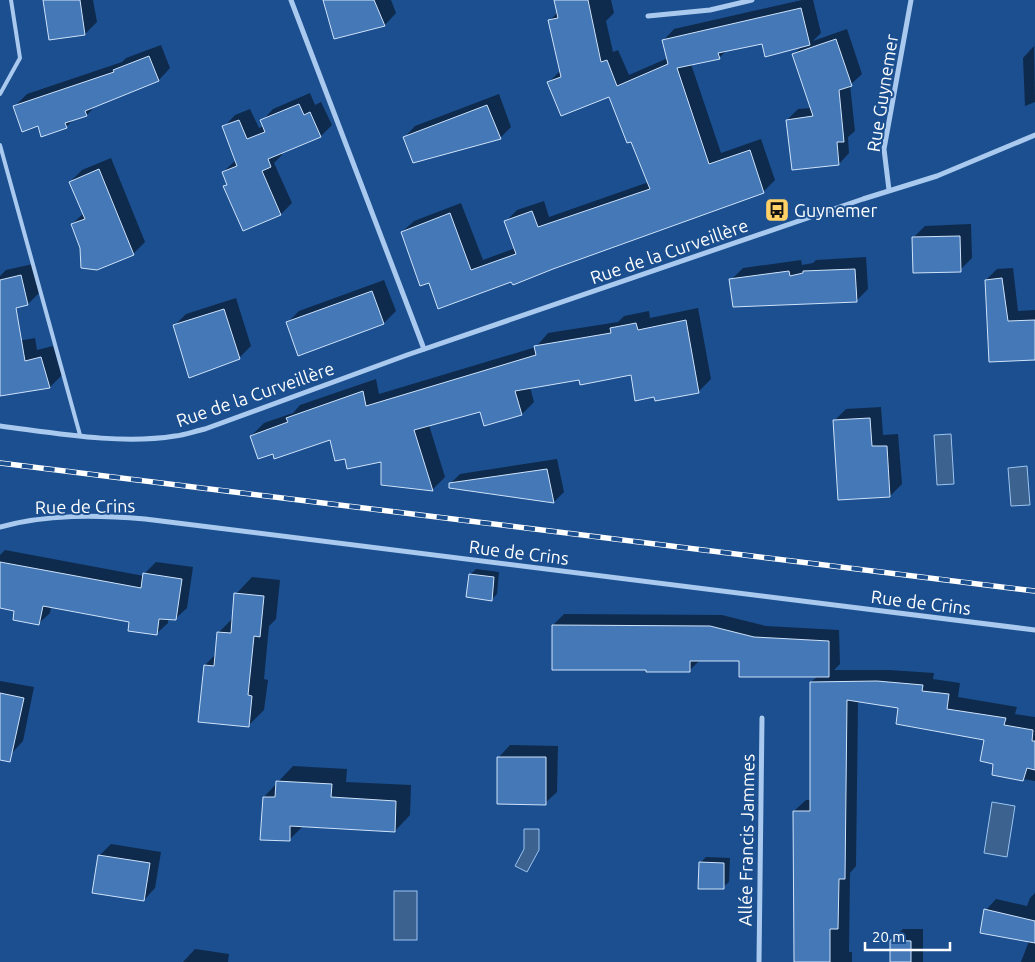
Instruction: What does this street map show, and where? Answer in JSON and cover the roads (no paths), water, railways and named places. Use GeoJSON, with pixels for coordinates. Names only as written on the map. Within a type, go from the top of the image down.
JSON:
{"type":"FeatureCollection","features":[{"type":"Feature","properties":{"kind":"street"},"geometry":{"type":"LineString","coordinates":[[291,0],[424,349]]}},
{"type":"Feature","properties":{"kind":"street"},"geometry":{"type":"LineString","coordinates":[[648,16],[710,10],[752,0]]}},
{"type":"Feature","properties":{"kind":"street","name":"Rue Guynemer"},"geometry":{"type":"LineString","coordinates":[[889,190],[884,149],[911,0]]}},
{"type":"Feature","properties":{"kind":"street","name":"Rue de la Curveillère"},"geometry":{"type":"LineString","coordinates":[[0,426],[136,439],[183,434],[205,429],[424,349],[889,190],[937,176],[1035,135]]}},
{"type":"Feature","properties":{"kind":"street","name":"Rue de Crins"},"geometry":{"type":"LineString","coordinates":[[0,527],[41,519],[75,517],[109,516],[145,519],[1035,630]]}},
{"type":"Feature","properties":{"kind":"street","name":"Allée Francis Jammes"},"geometry":{"type":"LineString","coordinates":[[759,962],[762,718]]}},
{"type":"Feature","properties":{"kind":"lane"},"geometry":{"type":"LineString","coordinates":[[0,94],[20,58],[11,0]]}},
{"type":"Feature","properties":{"kind":"lane"},"geometry":{"type":"LineString","coordinates":[[0,145],[80,435]]}},
{"type":"Feature","properties":{"kind":"water"},"geometry":{"type":"Polygon","coordinates":[[[951,434],[954,484],[937,485],[934,435],[951,434]]]}},
{"type":"Feature","properties":{"kind":"water"},"geometry":{"type":"Polygon","coordinates":[[[1027,466],[1030,505],[1011,506],[1008,468],[1027,466]]]}},
{"type":"Feature","properties":{"kind":"water"},"geometry":{"type":"Polygon","coordinates":[[[992,802],[1015,806],[1007,857],[984,853],[992,802]]]}},
{"type":"Feature","properties":{"kind":"water"},"geometry":{"type":"Polygon","coordinates":[[[524,829],[539,829],[539,850],[527,872],[515,866],[524,849],[524,829]]]}},
{"type":"Feature","properties":{"kind":"water"},"geometry":{"type":"Polygon","coordinates":[[[394,891],[417,891],[417,940],[394,940],[394,891]]]}},
{"type":"Feature","properties":{"kind":"railway"},"geometry":{"type":"LineString","coordinates":[[0,463],[1035,591]]}},
{"type":"Feature","properties":{"kind":"place","name":"Guynemer"},"geometry":{"type":"Point","coordinates":[777,210]}}]}
